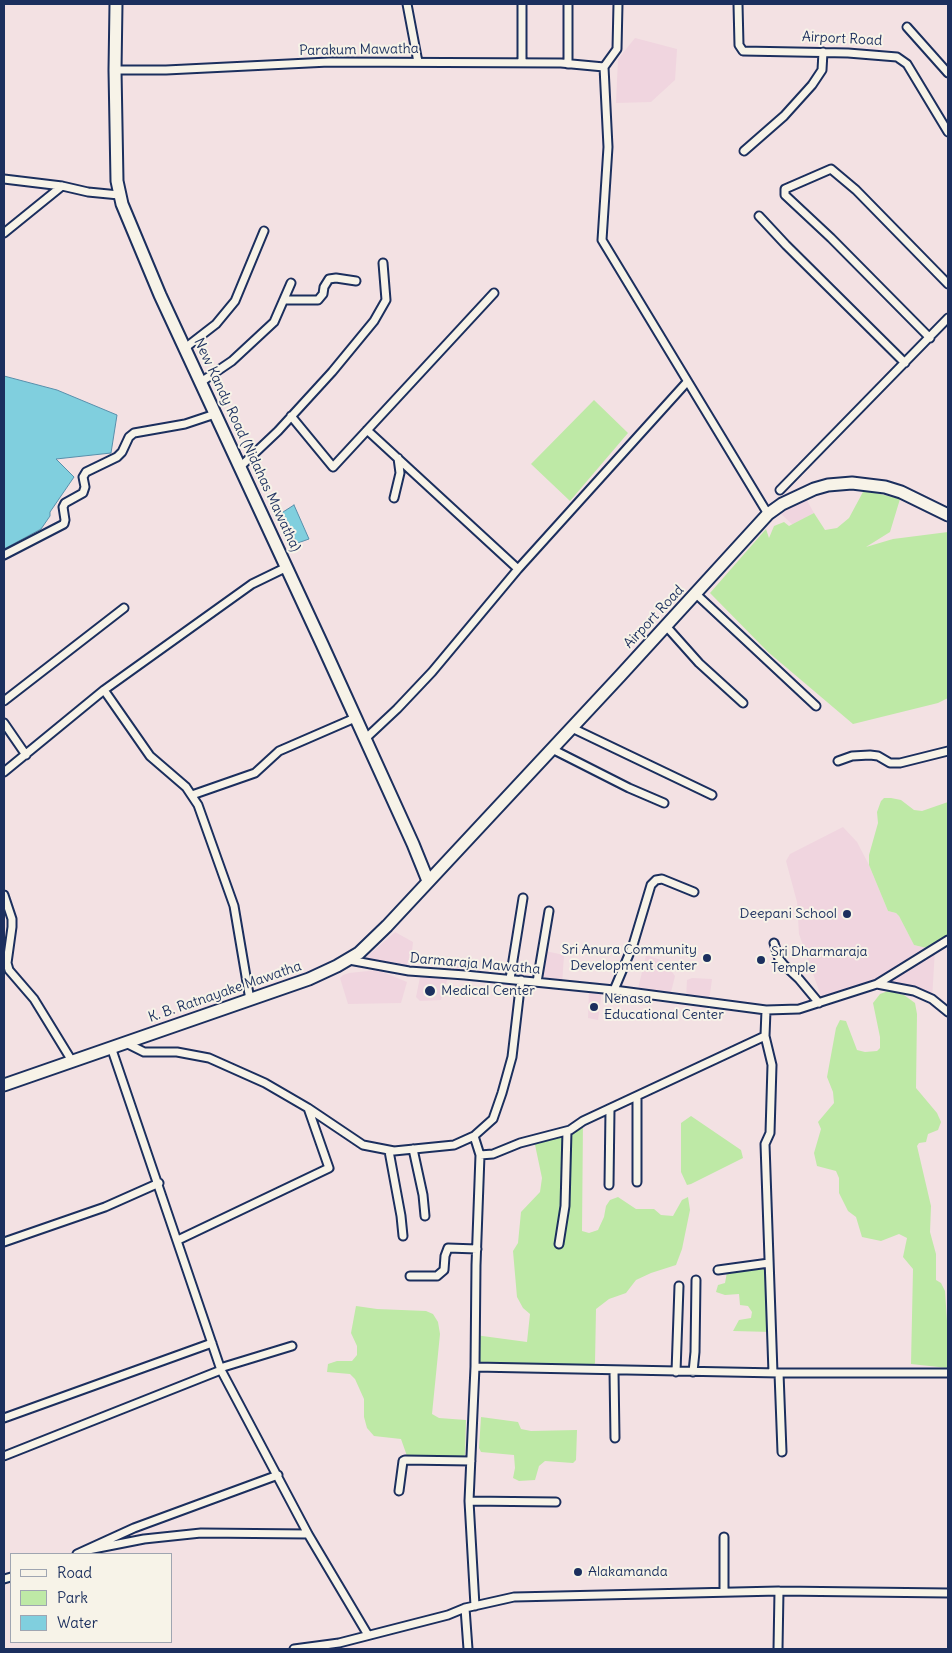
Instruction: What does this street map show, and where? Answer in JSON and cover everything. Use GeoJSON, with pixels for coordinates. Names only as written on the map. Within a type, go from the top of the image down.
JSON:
{"type":"FeatureCollection","features":[{"type":"Feature","properties":{"kind":"main road","name":"New Kandy Road (Nidahas Mawatha)"},"geometry":{"type":"LineString","coordinates":[[116,4],[115,70],[117,181],[119,195],[147,264],[424,867],[428,881]]}},
{"type":"Feature","properties":{"kind":"main road","name":"Airport Road"},"geometry":{"type":"LineString","coordinates":[[428,881],[572,728],[768,514],[791,499],[814,488],[852,483],[867,484],[893,490],[948,515]]}},
{"type":"Feature","properties":{"kind":"main road","name":"K. B. Ratnayake Mawatha"},"geometry":{"type":"LineString","coordinates":[[4,1085],[317,976],[348,960],[378,936],[428,881]]}},
{"type":"Feature","properties":{"kind":"street"},"geometry":{"type":"LineString","coordinates":[[407,4],[418,62]]}},
{"type":"Feature","properties":{"kind":"street"},"geometry":{"type":"LineString","coordinates":[[522,4],[522,63]]}},
{"type":"Feature","properties":{"kind":"street"},"geometry":{"type":"LineString","coordinates":[[568,4],[568,64]]}},
{"type":"Feature","properties":{"kind":"street"},"geometry":{"type":"LineString","coordinates":[[618,4],[617,49],[604,67],[608,147],[602,240],[768,514]]}},
{"type":"Feature","properties":{"kind":"street","name":"Airport Road"},"geometry":{"type":"LineString","coordinates":[[738,4],[739,45],[743,51],[823,52],[897,57],[907,64],[948,132]]}},
{"type":"Feature","properties":{"kind":"street"},"geometry":{"type":"LineString","coordinates":[[907,27],[948,73]]}},
{"type":"Feature","properties":{"kind":"street"},"geometry":{"type":"LineString","coordinates":[[744,151],[784,116],[812,85],[822,70],[823,52]]}},
{"type":"Feature","properties":{"kind":"street","name":"Parakum Mawatha"},"geometry":{"type":"LineString","coordinates":[[115,70],[329,62],[522,63],[604,67]]}},
{"type":"Feature","properties":{"kind":"street"},"geometry":{"type":"LineString","coordinates":[[930,338],[785,194],[785,189],[831,169],[856,190],[948,284]]}},
{"type":"Feature","properties":{"kind":"street"},"geometry":{"type":"LineString","coordinates":[[4,179],[119,195]]}},
{"type":"Feature","properties":{"kind":"street"},"geometry":{"type":"LineString","coordinates":[[4,233],[62,186]]}},
{"type":"Feature","properties":{"kind":"street"},"geometry":{"type":"LineString","coordinates":[[759,216],[786,246],[905,363]]}},
{"type":"Feature","properties":{"kind":"street"},"geometry":{"type":"LineString","coordinates":[[186,348],[216,324],[235,301],[264,231]]}},
{"type":"Feature","properties":{"kind":"street"},"geometry":{"type":"LineString","coordinates":[[240,467],[278,431],[332,372],[374,321],[386,300],[383,262]]}},
{"type":"Feature","properties":{"kind":"street"},"geometry":{"type":"LineString","coordinates":[[284,300],[318,300],[329,280],[336,278],[356,281]]}},
{"type":"Feature","properties":{"kind":"street"},"geometry":{"type":"LineString","coordinates":[[201,382],[232,361],[274,322],[290,284]]}},
{"type":"Feature","properties":{"kind":"street"},"geometry":{"type":"LineString","coordinates":[[291,416],[332,467],[494,293]]}},
{"type":"Feature","properties":{"kind":"street"},"geometry":{"type":"LineString","coordinates":[[780,490],[948,318]]}},
{"type":"Feature","properties":{"kind":"street"},"geometry":{"type":"LineString","coordinates":[[365,739],[391,716],[432,672],[518,569],[687,382]]}},
{"type":"Feature","properties":{"kind":"street"},"geometry":{"type":"LineString","coordinates":[[4,554],[64,524],[63,507],[65,503],[83,493],[85,488],[83,477],[86,472],[117,457],[122,452],[129,437],[134,433],[185,424],[215,414]]}},
{"type":"Feature","properties":{"kind":"street"},"geometry":{"type":"LineString","coordinates":[[367,430],[518,569]]}},
{"type":"Feature","properties":{"kind":"street"},"geometry":{"type":"LineString","coordinates":[[394,498],[400,473],[398,458]]}},
{"type":"Feature","properties":{"kind":"street"},"geometry":{"type":"LineString","coordinates":[[4,772],[104,690],[252,584],[287,567]]}},
{"type":"Feature","properties":{"kind":"street"},"geometry":{"type":"LineString","coordinates":[[696,594],[816,706]]}},
{"type":"Feature","properties":{"kind":"street"},"geometry":{"type":"LineString","coordinates":[[4,701],[124,608]]}},
{"type":"Feature","properties":{"kind":"street"},"geometry":{"type":"LineString","coordinates":[[666,626],[699,663],[743,703]]}},
{"type":"Feature","properties":{"kind":"street"},"geometry":{"type":"LineString","coordinates":[[104,690],[150,756],[186,787],[198,805],[234,906],[250,1000]]}},
{"type":"Feature","properties":{"kind":"street"},"geometry":{"type":"LineString","coordinates":[[192,795],[254,774],[279,751],[355,718]]}},
{"type":"Feature","properties":{"kind":"street"},"geometry":{"type":"LineString","coordinates":[[4,723],[26,755]]}},
{"type":"Feature","properties":{"kind":"street"},"geometry":{"type":"LineString","coordinates":[[572,728],[712,795]]}},
{"type":"Feature","properties":{"kind":"street"},"geometry":{"type":"LineString","coordinates":[[552,749],[664,803]]}},
{"type":"Feature","properties":{"kind":"street"},"geometry":{"type":"LineString","coordinates":[[838,760],[852,756],[870,755],[878,756],[890,763],[900,763],[948,751]]}},
{"type":"Feature","properties":{"kind":"street"},"geometry":{"type":"LineString","coordinates":[[614,990],[635,940],[650,885],[656,880],[662,879],[694,892]]}},
{"type":"Feature","properties":{"kind":"street"},"geometry":{"type":"LineString","coordinates":[[4,895],[12,919],[7,963],[9,970],[34,999],[72,1061]]}},
{"type":"Feature","properties":{"kind":"street"},"geometry":{"type":"LineString","coordinates":[[510,979],[523,898]]}},
{"type":"Feature","properties":{"kind":"street"},"geometry":{"type":"LineString","coordinates":[[536,982],[549,911]]}},
{"type":"Feature","properties":{"kind":"street"},"geometry":{"type":"LineString","coordinates":[[877,984],[948,940]]}},
{"type":"Feature","properties":{"kind":"street"},"geometry":{"type":"LineString","coordinates":[[774,943],[779,959],[819,1003]]}},
{"type":"Feature","properties":{"kind":"street","name":"Darmaraja Mawatha"},"geometry":{"type":"LineString","coordinates":[[348,960],[409,972],[521,980],[766,1010],[800,1009],[877,984],[914,991],[932,999],[948,1012]]}},
{"type":"Feature","properties":{"kind":"street"},"geometry":{"type":"LineString","coordinates":[[126,1042],[144,1052],[177,1052],[209,1058],[265,1083],[308,1108],[363,1145],[390,1151],[454,1145],[474,1136],[492,1119],[502,1093],[512,1057],[521,980]]}},
{"type":"Feature","properties":{"kind":"street"},"geometry":{"type":"LineString","coordinates":[[766,1010],[765,1036],[772,1065],[770,1133],[765,1144],[768,1263],[782,1452]]}},
{"type":"Feature","properties":{"kind":"street"},"geometry":{"type":"LineString","coordinates":[[480,1155],[493,1154],[520,1143],[567,1131],[583,1121],[765,1036]]}},
{"type":"Feature","properties":{"kind":"street"},"geometry":{"type":"LineString","coordinates":[[111,1047],[221,1369],[308,1534],[368,1635]]}},
{"type":"Feature","properties":{"kind":"street"},"geometry":{"type":"LineString","coordinates":[[637,1097],[637,1182]]}},
{"type":"Feature","properties":{"kind":"street"},"geometry":{"type":"LineString","coordinates":[[178,1240],[329,1168],[308,1108]]}},
{"type":"Feature","properties":{"kind":"street"},"geometry":{"type":"LineString","coordinates":[[608,1185],[610,1110]]}},
{"type":"Feature","properties":{"kind":"street"},"geometry":{"type":"LineString","coordinates":[[559,1244],[565,1206],[567,1131]]}},
{"type":"Feature","properties":{"kind":"street"},"geometry":{"type":"LineString","coordinates":[[474,1136],[480,1155],[475,1367],[469,1501],[475,1606]]}},
{"type":"Feature","properties":{"kind":"street"},"geometry":{"type":"LineString","coordinates":[[413,1149],[423,1195],[425,1216]]}},
{"type":"Feature","properties":{"kind":"street"},"geometry":{"type":"LineString","coordinates":[[390,1151],[403,1236]]}},
{"type":"Feature","properties":{"kind":"street"},"geometry":{"type":"LineString","coordinates":[[4,1242],[105,1207],[159,1183]]}},
{"type":"Feature","properties":{"kind":"street"},"geometry":{"type":"LineString","coordinates":[[410,1276],[437,1276],[444,1270],[445,1256],[448,1248],[477,1250]]}},
{"type":"Feature","properties":{"kind":"street"},"geometry":{"type":"LineString","coordinates":[[718,1270],[768,1263]]}},
{"type":"Feature","properties":{"kind":"street"},"geometry":{"type":"LineString","coordinates":[[693,1372],[696,1280]]}},
{"type":"Feature","properties":{"kind":"street"},"geometry":{"type":"LineString","coordinates":[[676,1372],[679,1286]]}},
{"type":"Feature","properties":{"kind":"street"},"geometry":{"type":"LineString","coordinates":[[4,1418],[212,1343]]}},
{"type":"Feature","properties":{"kind":"street"},"geometry":{"type":"LineString","coordinates":[[4,1456],[221,1369],[292,1346]]}},
{"type":"Feature","properties":{"kind":"street"},"geometry":{"type":"LineString","coordinates":[[475,1367],[676,1372],[948,1373]]}},
{"type":"Feature","properties":{"kind":"street"},"geometry":{"type":"LineString","coordinates":[[614,1370],[615,1438]]}},
{"type":"Feature","properties":{"kind":"street"},"geometry":{"type":"LineString","coordinates":[[399,1491],[403,1461],[405,1460],[471,1462]]}},
{"type":"Feature","properties":{"kind":"street"},"geometry":{"type":"LineString","coordinates":[[80,1553],[134,1528],[278,1475]]}},
{"type":"Feature","properties":{"kind":"street"},"geometry":{"type":"LineString","coordinates":[[469,1501],[556,1502]]}},
{"type":"Feature","properties":{"kind":"street"},"geometry":{"type":"LineString","coordinates":[[88,1550],[144,1539],[201,1533],[308,1534]]}},
{"type":"Feature","properties":{"kind":"street"},"geometry":{"type":"LineString","coordinates":[[724,1537],[724,1592]]}},
{"type":"Feature","properties":{"kind":"street"},"geometry":{"type":"LineString","coordinates":[[294,1649],[339,1643],[448,1615],[466,1608],[514,1597],[779,1591],[948,1592]]}},
{"type":"Feature","properties":{"kind":"street"},"geometry":{"type":"LineString","coordinates":[[778,1649],[779,1591]]}},
{"type":"Feature","properties":{"kind":"street"},"geometry":{"type":"LineString","coordinates":[[466,1608],[468,1649]]}},
{"type":"Feature","properties":{"kind":"shaded area"},"geometry":{"type":"Polygon","coordinates":[[[635,38],[677,49],[675,80],[651,102],[616,103],[618,59],[635,38]]]}},
{"type":"Feature","properties":{"kind":"shaded area"},"geometry":{"type":"Polygon","coordinates":[[[805,497],[814,513],[793,525],[781,514],[805,497]]]}},
{"type":"Feature","properties":{"kind":"shaded area","name":"Deepani School"},"geometry":{"type":"Polygon","coordinates":[[[843,827],[857,842],[869,865],[888,911],[899,916],[914,945],[935,950],[932,999],[877,984],[823,1002],[799,934],[797,902],[786,861],[790,854],[843,827]]]}},
{"type":"Feature","properties":{"kind":"shaded area"},"geometry":{"type":"Polygon","coordinates":[[[395,932],[413,942],[406,967],[363,960],[395,932]]]}},
{"type":"Feature","properties":{"kind":"shaded area"},"geometry":{"type":"Polygon","coordinates":[[[545,951],[564,955],[562,985],[537,982],[545,951]]]}},
{"type":"Feature","properties":{"kind":"shaded area"},"geometry":{"type":"Polygon","coordinates":[[[646,955],[664,961],[664,968],[675,976],[670,996],[637,993],[646,955]]]}},
{"type":"Feature","properties":{"kind":"shaded area","name":"Medical Center"},"geometry":{"type":"Polygon","coordinates":[[[451,959],[468,960],[465,975],[449,974],[441,1000],[420,1001],[416,997],[421,972],[448,974],[451,959]]]}},
{"type":"Feature","properties":{"kind":"shaded area"},"geometry":{"type":"Polygon","coordinates":[[[378,970],[407,982],[401,1003],[348,1004],[340,978],[349,973],[378,970]]]}},
{"type":"Feature","properties":{"kind":"shaded area"},"geometry":{"type":"Polygon","coordinates":[[[692,978],[712,979],[709,1002],[686,999],[687,980],[692,978]]]}},
{"type":"Feature","properties":{"kind":"shaded area","name":"Nenasa Educational Center"},"geometry":{"type":"Polygon","coordinates":[[[589,989],[602,991],[598,1020],[588,1018],[589,989]]]}},
{"type":"Feature","properties":{"kind":"green space"},"geometry":{"type":"Polygon","coordinates":[[[594,400],[628,433],[570,501],[531,464],[594,400]]]}},
{"type":"Feature","properties":{"kind":"green space"},"geometry":{"type":"Polygon","coordinates":[[[864,490],[900,499],[890,532],[866,547],[893,539],[948,532],[948,698],[938,703],[853,724],[768,652],[710,593],[766,529],[769,538],[774,526],[784,522],[789,526],[814,513],[825,530],[837,528],[849,518],[864,490]]]}},
{"type":"Feature","properties":{"kind":"green space"},"geometry":{"type":"Polygon","coordinates":[[[884,798],[901,800],[914,810],[922,811],[948,802],[948,940],[935,950],[914,945],[899,916],[888,911],[869,865],[869,855],[878,823],[877,812],[884,798]]]}},
{"type":"Feature","properties":{"kind":"green space"},"geometry":{"type":"Polygon","coordinates":[[[888,991],[904,995],[915,1003],[917,1014],[916,1088],[937,1113],[941,1122],[938,1130],[928,1134],[926,1142],[919,1143],[917,1146],[931,1206],[930,1232],[936,1254],[936,1280],[941,1283],[945,1291],[948,1368],[911,1364],[913,1269],[903,1257],[907,1238],[899,1234],[881,1241],[862,1237],[856,1217],[848,1211],[839,1193],[839,1178],[836,1171],[817,1166],[814,1153],[821,1129],[818,1122],[834,1103],[833,1092],[827,1077],[836,1028],[840,1020],[846,1021],[857,1050],[865,1052],[877,1051],[880,1048],[880,1037],[873,1003],[880,994],[888,991]]]}},
{"type":"Feature","properties":{"kind":"green space"},"geometry":{"type":"Polygon","coordinates":[[[691,1116],[741,1150],[743,1158],[687,1185],[681,1172],[681,1123],[691,1116]]]}},
{"type":"Feature","properties":{"kind":"green space"},"geometry":{"type":"Polygon","coordinates":[[[583,1121],[582,1231],[589,1233],[598,1230],[604,1217],[606,1206],[610,1200],[618,1197],[636,1209],[654,1209],[661,1215],[673,1216],[682,1200],[688,1197],[690,1210],[682,1249],[676,1265],[636,1280],[626,1293],[609,1299],[596,1309],[595,1363],[592,1370],[475,1369],[475,1335],[527,1342],[530,1314],[523,1308],[517,1297],[513,1251],[518,1243],[521,1212],[540,1192],[542,1178],[534,1140],[561,1133],[583,1121]]]}},
{"type":"Feature","properties":{"kind":"green space"},"geometry":{"type":"Polygon","coordinates":[[[769,1267],[772,1332],[733,1331],[739,1320],[751,1318],[752,1312],[748,1306],[740,1305],[739,1294],[725,1295],[716,1292],[718,1285],[725,1283],[727,1272],[769,1267]]]}},
{"type":"Feature","properties":{"kind":"green space"},"geometry":{"type":"Polygon","coordinates":[[[356,1306],[426,1311],[433,1314],[438,1322],[440,1334],[432,1414],[439,1418],[466,1420],[465,1455],[459,1459],[421,1460],[407,1456],[401,1439],[374,1436],[367,1428],[364,1417],[364,1399],[355,1379],[350,1374],[327,1372],[328,1364],[337,1361],[352,1361],[357,1355],[357,1346],[351,1333],[356,1306]]]}},
{"type":"Feature","properties":{"kind":"green space"},"geometry":{"type":"Polygon","coordinates":[[[481,1417],[518,1422],[521,1429],[531,1431],[577,1430],[576,1460],[573,1463],[545,1461],[539,1466],[535,1480],[519,1481],[513,1478],[515,1468],[514,1455],[481,1452],[479,1448],[481,1417]]]}},
{"type":"Feature","properties":{"kind":"water"},"geometry":{"type":"Polygon","coordinates":[[[4,376],[57,390],[117,415],[111,453],[56,459],[74,477],[50,512],[50,516],[41,529],[4,549],[4,376]]]}},
{"type":"Feature","properties":{"kind":"water"},"geometry":{"type":"Polygon","coordinates":[[[294,505],[309,539],[292,545],[276,512],[283,512],[294,505]]]}},
{"type":"Feature","properties":{"kind":"place","name":"Deepani School"},"geometry":{"type":"Point","coordinates":[847,914]}},
{"type":"Feature","properties":{"kind":"place","name":"Sri Anura Community Development center"},"geometry":{"type":"Point","coordinates":[707,958]}},
{"type":"Feature","properties":{"kind":"place","name":"Sri Dharmaraja Temple"},"geometry":{"type":"Point","coordinates":[761,960]}},
{"type":"Feature","properties":{"kind":"place","name":"Medical Center"},"geometry":{"type":"Point","coordinates":[430,991]}},
{"type":"Feature","properties":{"kind":"place","name":"Nenasa Educational Center"},"geometry":{"type":"Point","coordinates":[594,1007]}},
{"type":"Feature","properties":{"kind":"place","name":"Alakamanda"},"geometry":{"type":"Point","coordinates":[578,1572]}}]}
